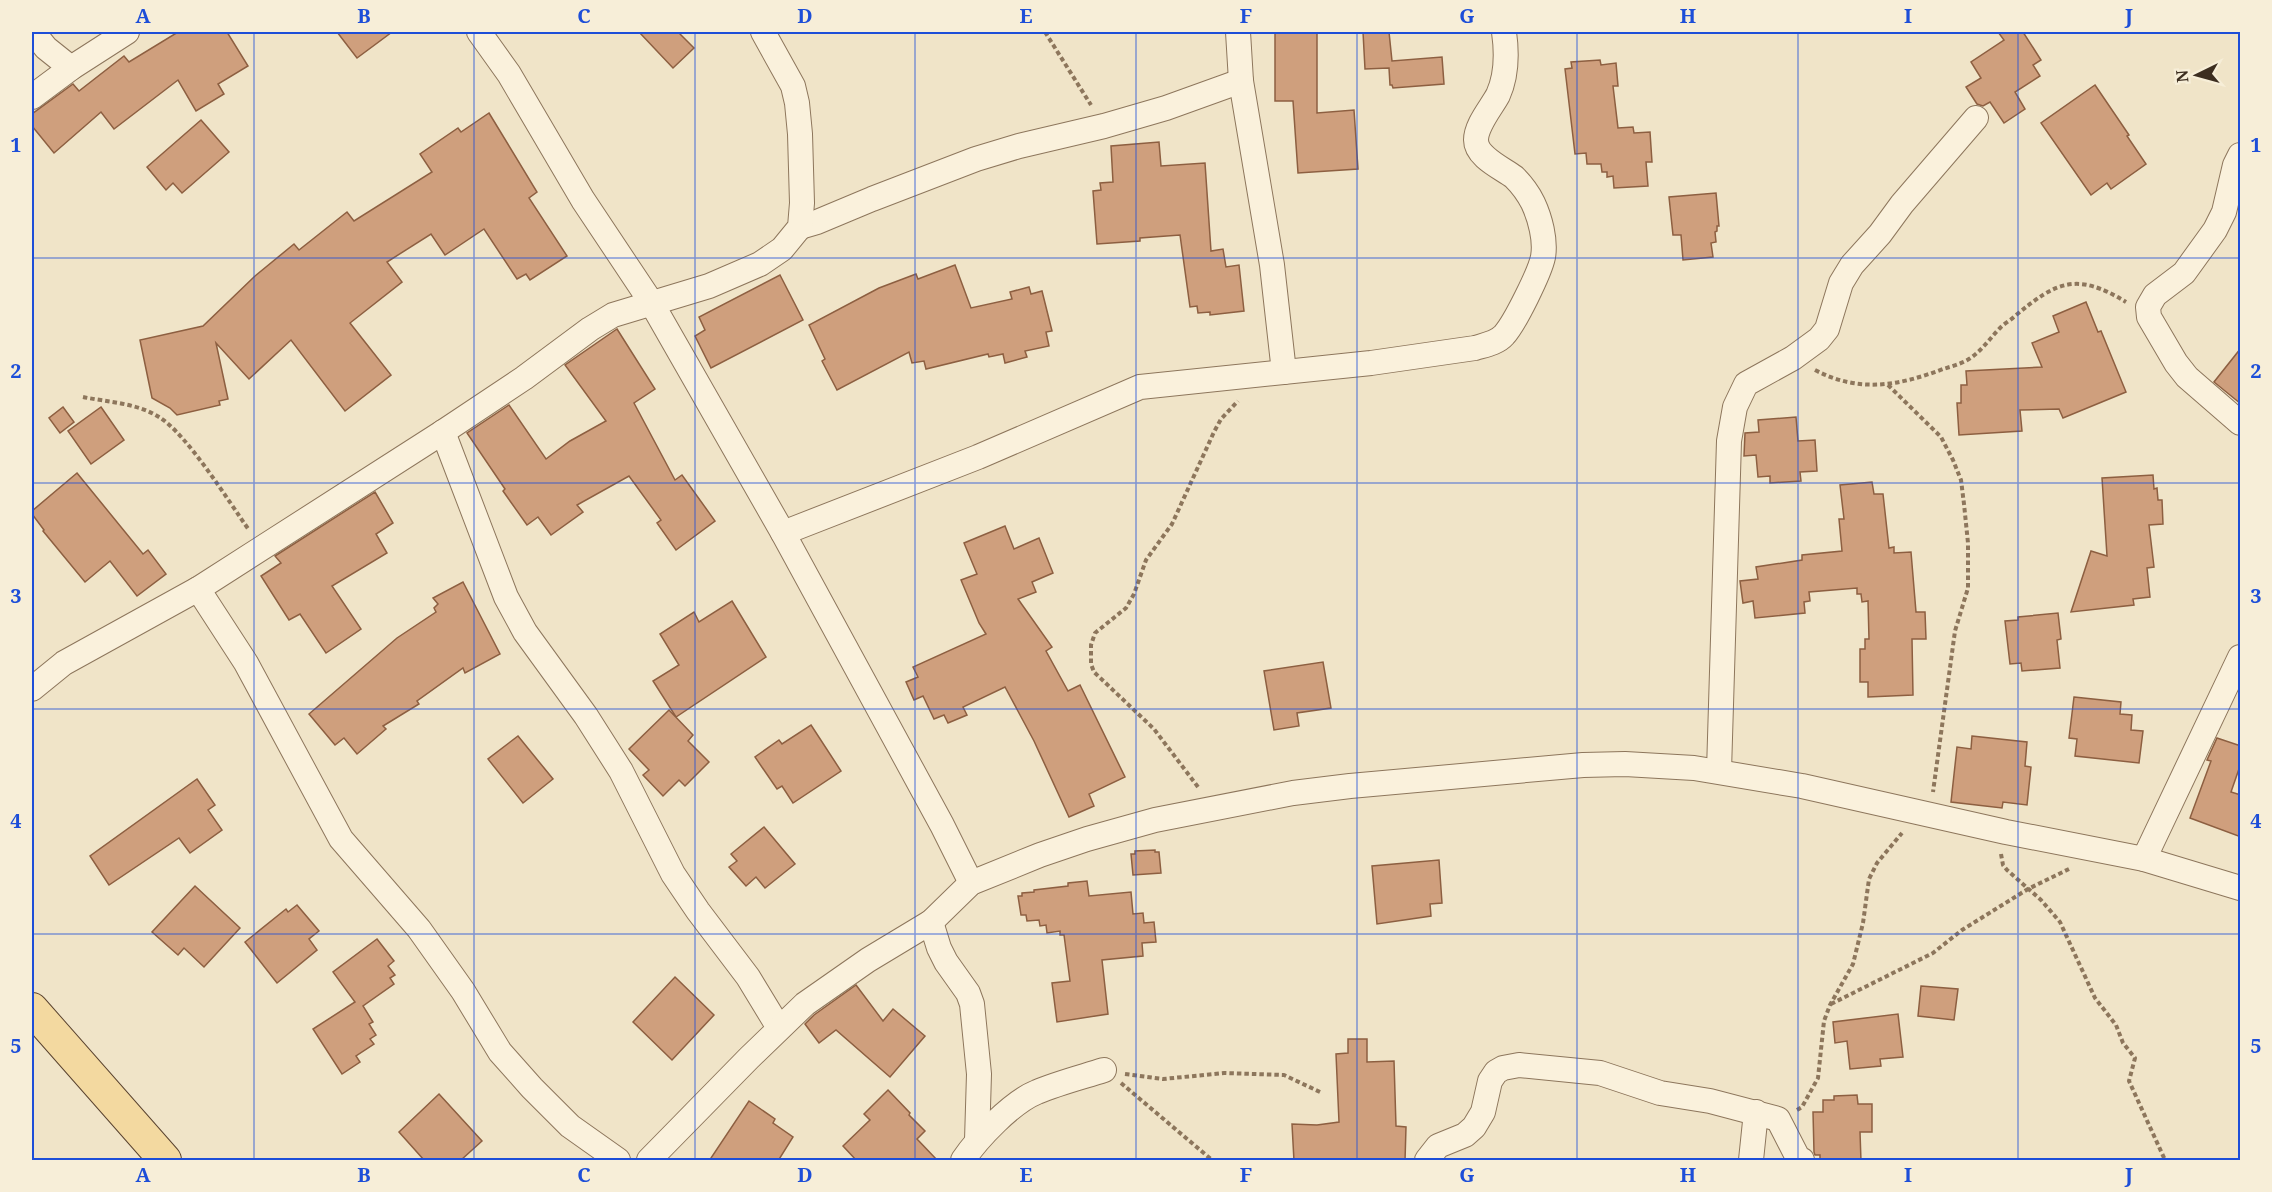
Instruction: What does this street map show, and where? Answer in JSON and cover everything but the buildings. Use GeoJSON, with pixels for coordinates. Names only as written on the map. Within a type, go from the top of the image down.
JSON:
{"type":"FeatureCollection","features":[{"type":"Feature","properties":{"kind":"main road"},"geometry":{"type":"LineString","coordinates":[[32,1009],[165,1161]]}},
{"type":"Feature","properties":{"kind":"street"},"geometry":{"type":"LineString","coordinates":[[33,32],[46,48],[71,68]]}},
{"type":"Feature","properties":{"kind":"street"},"geometry":{"type":"LineString","coordinates":[[32,97],[71,68],[127,32]]}},
{"type":"Feature","properties":{"kind":"street"},"geometry":{"type":"LineString","coordinates":[[479,32],[509,74],[583,200],[651,302],[783,532],[942,825],[971,883]]}},
{"type":"Feature","properties":{"kind":"street"},"geometry":{"type":"LineString","coordinates":[[32,689],[64,663],[198,589],[262,548],[524,378],[590,329],[613,315],[709,286],[760,264],[782,249],[800,226],[802,172],[796,94],[763,32]]}},
{"type":"Feature","properties":{"kind":"street"},"geometry":{"type":"LineString","coordinates":[[1238,32],[1241,81],[1272,265],[1277,373]]}},
{"type":"Feature","properties":{"kind":"street"},"geometry":{"type":"LineString","coordinates":[[783,532],[978,457],[1140,387],[1277,373],[1475,348],[1492,343],[1503,336],[1511,325],[1543,255],[1538,218],[1525,189],[1482,154],[1476,143],[1477,132],[1499,92],[1506,64],[1504,32]]}},
{"type":"Feature","properties":{"kind":"street"},"geometry":{"type":"LineString","coordinates":[[800,226],[825,219],[976,159],[1166,108],[1241,81]]}},
{"type":"Feature","properties":{"kind":"street"},"geometry":{"type":"LineString","coordinates":[[1719,771],[1727,474],[1729,441],[1735,407],[1746,384],[1814,344],[1827,329],[1841,283],[1852,265],[1881,234],[1902,204],[1976,118]]}},
{"type":"Feature","properties":{"kind":"street"},"geometry":{"type":"LineString","coordinates":[[2241,155],[2235,165],[2224,213],[2215,230],[2184,273],[2155,295],[2148,307],[2149,317],[2176,363],[2187,377],[2241,423]]}},
{"type":"Feature","properties":{"kind":"street"},"geometry":{"type":"LineString","coordinates":[[442,432],[506,597],[520,623],[621,771],[647,826],[679,883],[748,977],[779,1028]]}},
{"type":"Feature","properties":{"kind":"street"},"geometry":{"type":"LineString","coordinates":[[198,589],[246,663],[341,839],[419,929],[463,991],[500,1052],[570,1126],[618,1161]]}},
{"type":"Feature","properties":{"kind":"street"},"geometry":{"type":"LineString","coordinates":[[2144,858],[2241,657]]}},
{"type":"Feature","properties":{"kind":"street"},"geometry":{"type":"LineString","coordinates":[[649,1161],[805,1004],[867,960],[931,922],[971,883],[1087,839],[1155,820],[1293,793],[1583,765],[1625,764],[1719,771],[1802,786],[1997,830],[2144,858],[2241,888]]}},
{"type":"Feature","properties":{"kind":"street"},"geometry":{"type":"LineString","coordinates":[[931,922],[946,962],[971,999],[980,1074],[977,1140]]}},
{"type":"Feature","properties":{"kind":"street"},"geometry":{"type":"LineString","coordinates":[[1427,1161],[1438,1146],[1465,1135],[1474,1128],[1483,1112],[1490,1081],[1496,1072],[1519,1065],[1600,1073],[1660,1093],[1767,1116],[1802,1161]]}},
{"type":"Feature","properties":{"kind":"street"},"geometry":{"type":"LineString","coordinates":[[963,1161],[977,1140],[1035,1092],[1104,1070]]}},
{"type":"Feature","properties":{"kind":"street"},"geometry":{"type":"LineString","coordinates":[[1751,1161],[1767,1116]]}},
{"type":"Feature","properties":{"kind":"path"},"geometry":{"type":"LineString","coordinates":[[1045,32],[1104,126]]}},
{"type":"Feature","properties":{"kind":"path"},"geometry":{"type":"LineString","coordinates":[[1793,358],[1822,373],[1851,384],[1888,385],[1930,374],[1970,358],[1988,343],[2001,326],[2042,294],[2059,286],[2070,284],[2096,286],[2131,304],[2148,307]]}},
{"type":"Feature","properties":{"kind":"path"},"geometry":{"type":"LineString","coordinates":[[1216,808],[1181,767],[1154,729],[1094,672],[1091,664],[1091,645],[1095,633],[1126,608],[1134,594],[1146,560],[1172,524],[1221,419],[1277,373]]}},
{"type":"Feature","properties":{"kind":"path"},"geometry":{"type":"LineString","coordinates":[[1767,1116],[1802,1107],[1818,1078],[1824,1021],[1830,1005],[1853,964],[1863,923],[1869,879],[1877,863],[1925,814],[1955,631],[1968,588],[1968,543],[1960,480],[1947,447],[1941,437],[1888,385]]}},
{"type":"Feature","properties":{"kind":"path"},"geometry":{"type":"LineString","coordinates":[[82,398],[128,405],[160,417],[190,449],[262,548]]}},
{"type":"Feature","properties":{"kind":"path"},"geometry":{"type":"LineString","coordinates":[[1997,830],[2003,865],[2061,922],[2095,998],[2116,1025],[2123,1043],[2135,1058],[2129,1081],[2165,1161]]}},
{"type":"Feature","properties":{"kind":"path"},"geometry":{"type":"LineString","coordinates":[[1830,1005],[1933,953],[1962,930],[2028,888]]}},
{"type":"Feature","properties":{"kind":"path"},"geometry":{"type":"LineString","coordinates":[[1104,1070],[1163,1080],[1224,1073],[1284,1075],[1320,1092]]}},
{"type":"Feature","properties":{"kind":"path"},"geometry":{"type":"LineString","coordinates":[[1104,1070],[1139,1097],[1212,1161]]}}]}
